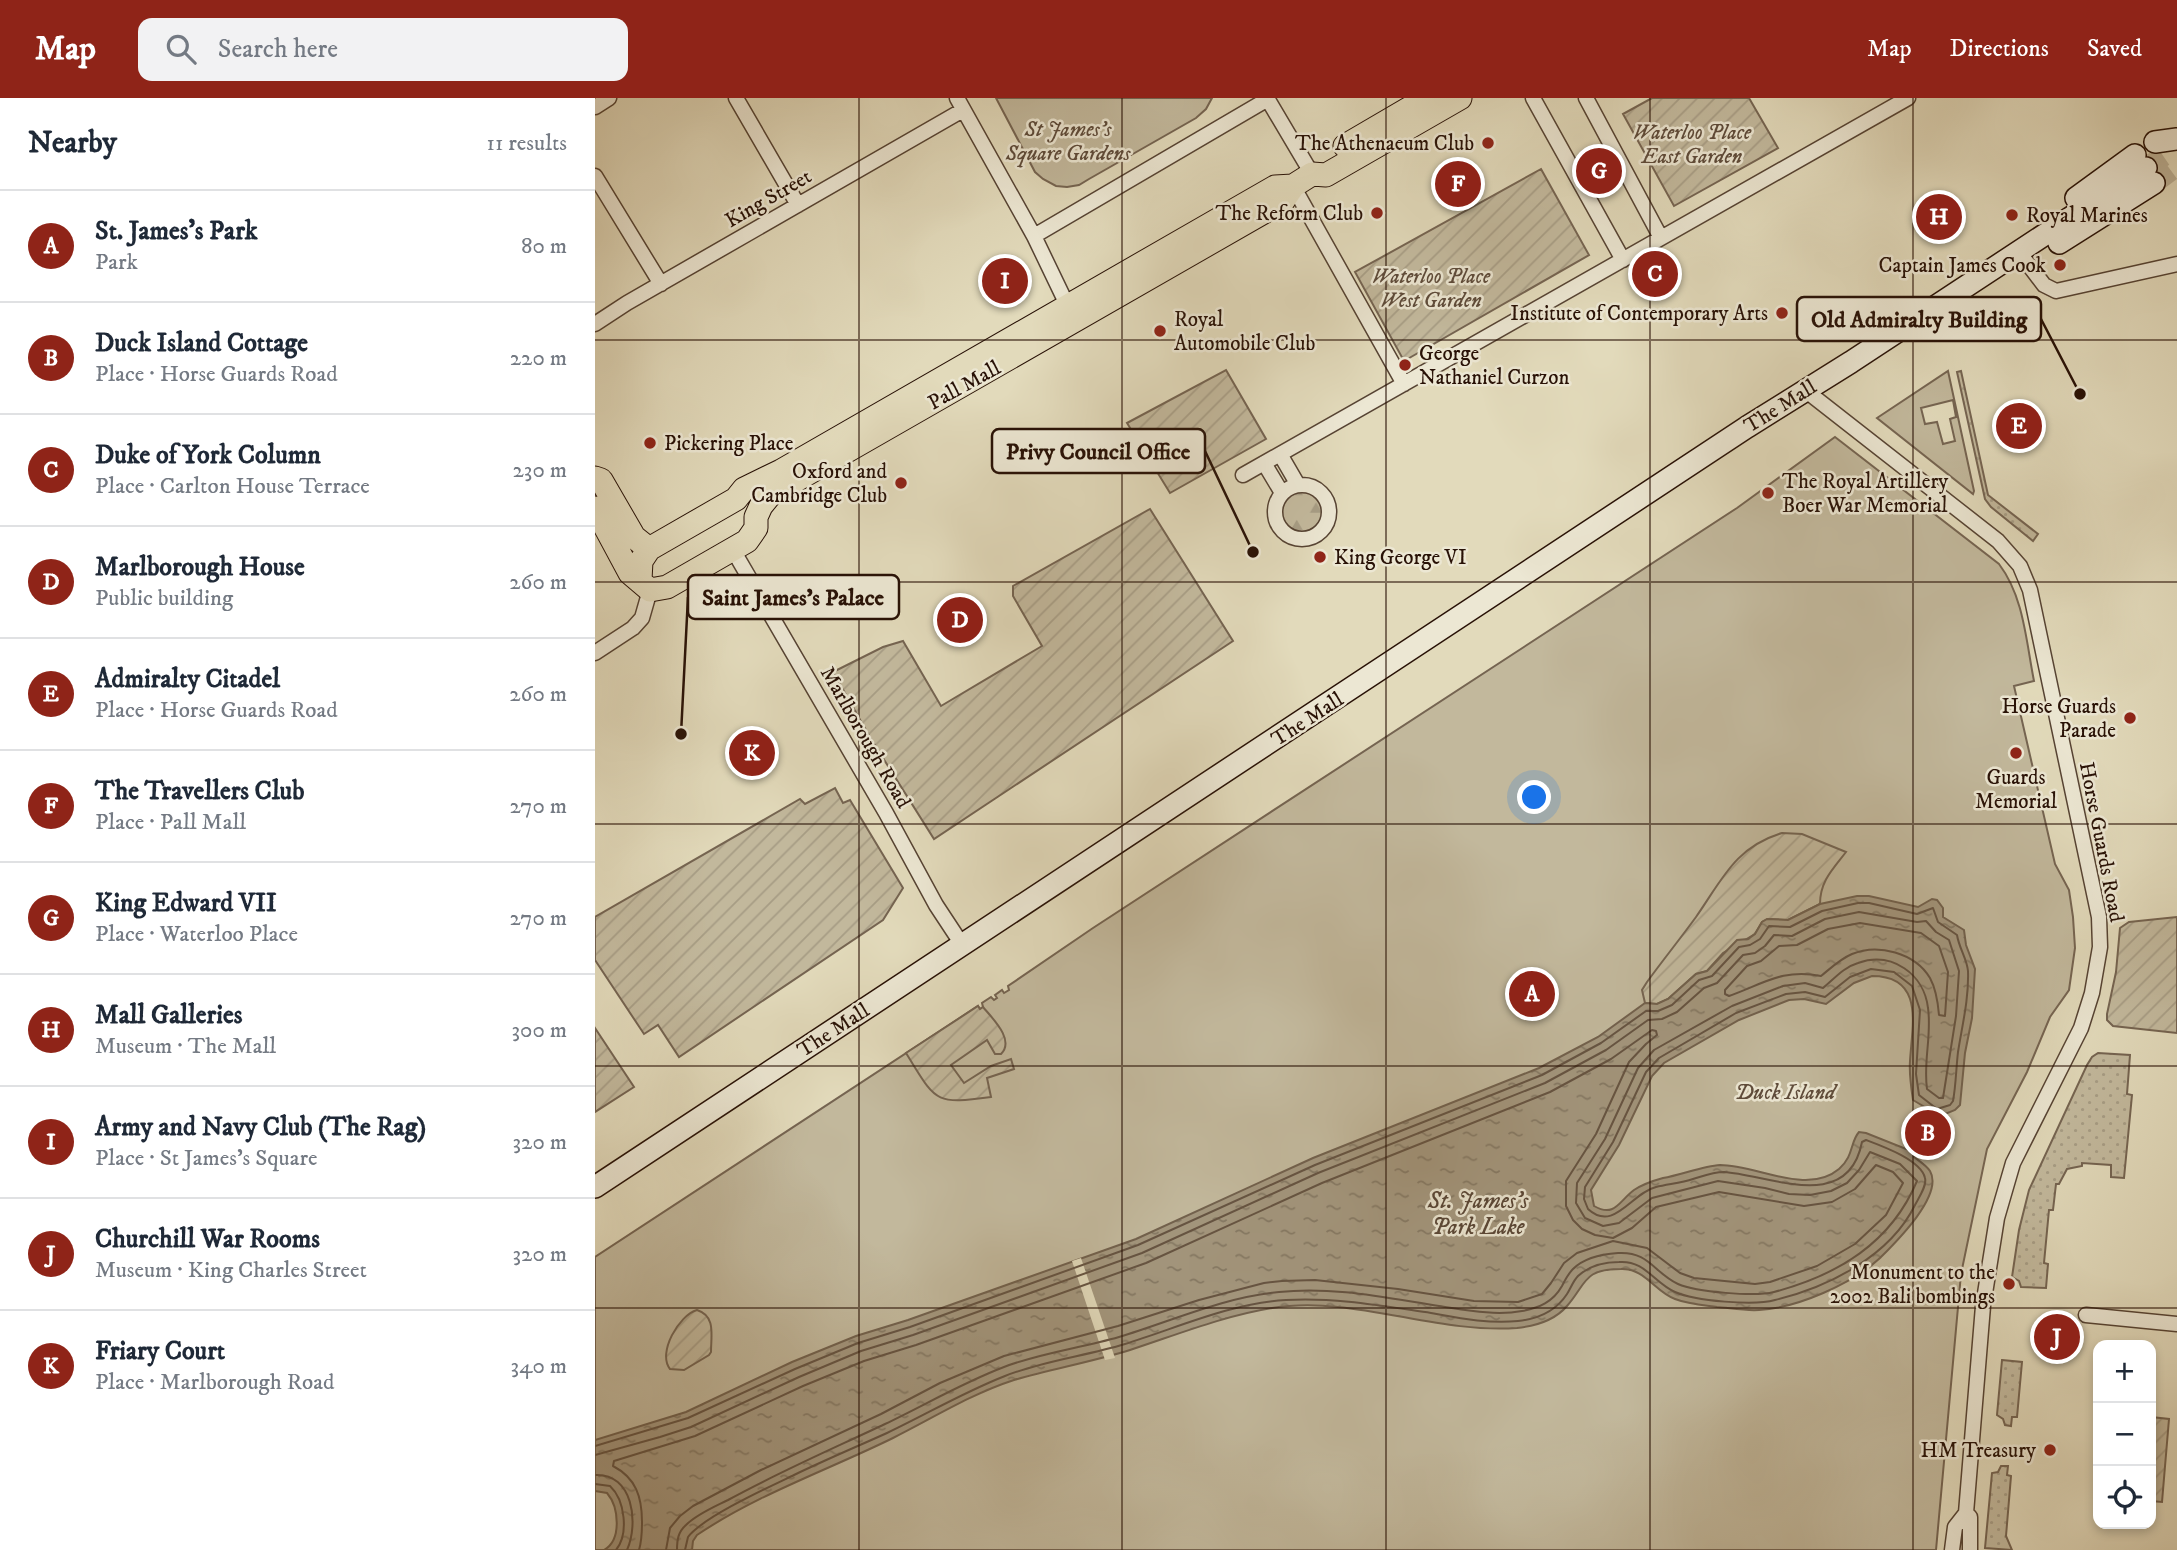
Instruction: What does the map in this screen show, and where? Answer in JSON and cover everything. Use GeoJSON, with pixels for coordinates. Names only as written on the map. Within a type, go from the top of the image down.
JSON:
{"type":"FeatureCollection","features":[{"type":"Feature","properties":{"kind":"main road","name":"Pall Mall"},"geometry":{"type":"LineString","coordinates":[[1303,180],[1317,163],[1427,98]]}},
{"type":"Feature","properties":{"kind":"main road","name":"Pall Mall"},"geometry":{"type":"LineString","coordinates":[[645,585],[667,587],[733,550],[752,535],[761,506],[780,490],[1275,187],[1327,175],[1460,98]]}},
{"type":"Feature","properties":{"kind":"main road","name":"Pall Mall"},"geometry":{"type":"LineString","coordinates":[[649,549],[736,499],[744,489],[1072,313]]}},
{"type":"Feature","properties":{"kind":"main road"},"geometry":{"type":"LineString","coordinates":[[595,478],[601,480],[634,537],[649,549],[641,561],[645,585]]}},
{"type":"Feature","properties":{"kind":"main road"},"geometry":{"type":"LineString","coordinates":[[736,499],[751,508],[756,517]]}},
{"type":"Feature","properties":{"kind":"main road"},"geometry":{"type":"LineString","coordinates":[[595,508],[631,573],[645,585]]}},
{"type":"Feature","properties":{"kind":"street"},"geometry":{"type":"LineString","coordinates":[[595,107],[609,98]]}},
{"type":"Feature","properties":{"kind":"street"},"geometry":{"type":"LineString","coordinates":[[736,98],[799,205]]}},
{"type":"Feature","properties":{"kind":"street"},"geometry":{"type":"LineString","coordinates":[[1034,236],[1268,98],[1303,180],[1404,384]]}},
{"type":"Feature","properties":{"kind":"street"},"geometry":{"type":"LineString","coordinates":[[1533,98],[1623,260]]}},
{"type":"Feature","properties":{"kind":"street"},"geometry":{"type":"LineString","coordinates":[[1586,98],[1661,238]]}},
{"type":"Feature","properties":{"kind":"street"},"geometry":{"type":"LineString","coordinates":[[1243,475],[1908,98]]}},
{"type":"Feature","properties":{"kind":"street"},"geometry":{"type":"LineString","coordinates":[[960,104],[1034,236],[1072,313]]}},
{"type":"Feature","properties":{"kind":"street","name":"King Street"},"geometry":{"type":"LineString","coordinates":[[595,324],[799,205],[960,104]]}},
{"type":"Feature","properties":{"kind":"street","name":"The Mall"},"geometry":{"type":"LineString","coordinates":[[595,1187],[2145,169]]}},
{"type":"Feature","properties":{"kind":"street"},"geometry":{"type":"LineString","coordinates":[[595,176],[661,284]]}},
{"type":"Feature","properties":{"kind":"street"},"geometry":{"type":"LineString","coordinates":[[2019,252],[2045,285],[2056,291],[2177,264]]}},
{"type":"Feature","properties":{"kind":"street","name":"Horse Guards Road"},"geometry":{"type":"LineString","coordinates":[[1805,390],[1998,541],[2020,566],[2030,590],[2099,917],[2100,947],[2092,993],[2081,1028],[2013,1163],[1997,1218],[1983,1307],[1966,1513],[1955,1527],[1952,1550]]}},
{"type":"Feature","properties":{"kind":"street"},"geometry":{"type":"LineString","coordinates":[[1280,454],[1298,485]]}},
{"type":"Feature","properties":{"kind":"street"},"geometry":{"type":"LineString","coordinates":[[1265,463],[1282,493]]}},
{"type":"Feature","properties":{"kind":"street"},"geometry":{"type":"LineString","coordinates":[[1298,485],[1316,488],[1323,494],[1330,510],[1325,528],[1311,539],[1293,538],[1279,527],[1274,510],[1282,493],[1298,485]]}},
{"type":"Feature","properties":{"kind":"street","name":"Marlborough Road"},"geometry":{"type":"LineString","coordinates":[[733,550],[886,813],[936,905],[963,946]]}},
{"type":"Feature","properties":{"kind":"street"},"geometry":{"type":"LineString","coordinates":[[595,653],[633,628],[642,618],[645,585]]}},
{"type":"Feature","properties":{"kind":"street"},"geometry":{"type":"LineString","coordinates":[[2086,1315],[2177,1324]]}},
{"type":"Feature","properties":{"kind":"street","name":"Horse Guards Road"},"geometry":{"type":"LineString","coordinates":[[1966,1513],[1970,1517],[1970,1550]]}},
{"type":"Feature","properties":{"kind":"green space","name":"St James's Square Gardens"},"geometry":{"type":"Polygon","coordinates":[[[996,98],[1212,98],[1206,109],[1196,118],[1079,185],[1067,187],[1056,186],[1035,172],[996,98]]]}},
{"type":"Feature","properties":{"kind":"green space","name":"Waterloo Place East Garden"},"geometry":{"type":"Polygon","coordinates":[[[1652,98],[1749,98],[1778,148],[1674,206],[1623,114],[1652,98]]]}},
{"type":"Feature","properties":{"kind":"green space","name":"Waterloo Place West Garden"},"geometry":{"type":"Polygon","coordinates":[[[1541,169],[1589,255],[1404,361],[1355,272],[1541,169]]]}},
{"type":"Feature","properties":{"kind":"green space"},"geometry":{"type":"Polygon","coordinates":[[[1226,370],[1266,439],[1170,493],[1127,423],[1226,370]]]}},
{"type":"Feature","properties":{"kind":"green space"},"geometry":{"type":"Polygon","coordinates":[[[1948,371],[1973,494],[1877,418],[1948,371]],[[1953,400],[1921,408],[1925,424],[1937,422],[1943,444],[1955,441],[1950,419],[1956,417],[1953,400]]]}},
{"type":"Feature","properties":{"kind":"green space"},"geometry":{"type":"Polygon","coordinates":[[[1961,371],[1988,495],[2038,534],[2033,541],[1985,499],[1957,372],[1961,371]]]}},
{"type":"Feature","properties":{"kind":"green space","name":"Duck Island"},"geometry":{"type":"Polygon","coordinates":[[[1835,437],[1999,564],[2014,591],[2023,620],[2034,681],[2014,686],[2055,864],[2069,890],[2073,917],[2075,948],[2069,990],[2050,1017],[2027,1072],[1987,1149],[1961,1274],[1936,1550],[595,1550],[595,1257],[978,1006],[980,1009],[983,1007],[982,1003],[991,997],[994,1000],[997,998],[995,995],[1002,990],[1004,993],[1009,990],[1008,986],[1093,928],[1737,508],[1835,437]]]}},
{"type":"Feature","properties":{"kind":"green space"},"geometry":{"type":"Polygon","coordinates":[[[1302,491],[1317,497],[1323,512],[1317,527],[1302,533],[1287,527],[1281,512],[1287,497],[1302,491]]]}},
{"type":"Feature","properties":{"kind":"green space"},"geometry":{"type":"Polygon","coordinates":[[[1150,509],[1233,641],[934,839],[871,739],[833,672],[883,647],[903,641],[941,706],[1042,646],[1013,596],[1013,586],[1150,509]]]}},
{"type":"Feature","properties":{"kind":"green space"},"geometry":{"type":"Polygon","coordinates":[[[835,788],[843,803],[850,800],[903,888],[883,920],[679,1057],[658,1025],[644,1034],[595,960],[595,917],[800,799],[805,804],[835,788]]]}},
{"type":"Feature","properties":{"kind":"green space"},"geometry":{"type":"Polygon","coordinates":[[[1782,833],[1802,834],[1846,852],[1825,882],[1820,904],[1788,920],[1768,919],[1762,922],[1755,934],[1723,953],[1707,971],[1696,974],[1668,999],[1657,1004],[1645,1003],[1642,990],[1647,982],[1731,866],[1752,847],[1782,833]]]}},
{"type":"Feature","properties":{"kind":"green space"},"geometry":{"type":"Polygon","coordinates":[[[2177,917],[2177,1033],[2113,1026],[2107,1020],[2107,1014],[2116,972],[2120,928],[2129,922],[2177,917]]]}},
{"type":"Feature","properties":{"kind":"green space"},"geometry":{"type":"Polygon","coordinates":[[[978,1006],[980,1009],[983,1007],[997,1023],[1004,1036],[1005,1048],[1001,1054],[995,1054],[987,1040],[951,1065],[964,1083],[991,1066],[1011,1059],[1014,1069],[987,1078],[991,1097],[957,1100],[938,1096],[924,1081],[906,1053],[978,1006]]]}},
{"type":"Feature","properties":{"kind":"green space"},"geometry":{"type":"Polygon","coordinates":[[[595,1028],[634,1087],[595,1112],[595,1028]]]}},
{"type":"Feature","properties":{"kind":"green space"},"geometry":{"type":"Polygon","coordinates":[[[2098,1053],[2130,1055],[2127,1094],[2132,1095],[2124,1178],[2111,1177],[2111,1165],[2082,1163],[2082,1166],[2067,1169],[2059,1184],[2056,1184],[2053,1210],[2049,1210],[2044,1263],[2048,1264],[2046,1288],[2021,1287],[2019,1281],[2012,1277],[2019,1230],[2029,1190],[2087,1065],[2098,1053]]]}},
{"type":"Feature","properties":{"kind":"green space"},"geometry":{"type":"Polygon","coordinates":[[[697,1310],[710,1321],[711,1352],[684,1370],[670,1369],[666,1354],[672,1335],[683,1319],[697,1310]]]}},
{"type":"Feature","properties":{"kind":"green space"},"geometry":{"type":"Polygon","coordinates":[[[2002,1360],[2022,1362],[2017,1417],[2012,1417],[2011,1426],[2005,1425],[2003,1419],[1997,1415],[2002,1360]]]}},
{"type":"Feature","properties":{"kind":"green space"},"geometry":{"type":"Polygon","coordinates":[[[2156,1418],[2169,1419],[2162,1502],[2156,1501],[2156,1418]]]}},
{"type":"Feature","properties":{"kind":"green space"},"geometry":{"type":"Polygon","coordinates":[[[2001,1466],[2008,1466],[2007,1475],[2011,1476],[2006,1536],[2012,1550],[1985,1548],[1992,1473],[1998,1472],[2001,1466]]]}},
{"type":"Feature","properties":{"kind":"water","name":"St. James's Park Lake"},"geometry":{"type":"Polygon","coordinates":[[[1857,896],[1869,896],[1918,907],[1932,899],[1937,900],[1943,908],[1943,917],[1964,930],[1966,945],[1975,969],[1972,1018],[1965,1053],[1960,1105],[1940,1116],[1914,1151],[1914,1157],[1930,1171],[1933,1181],[1925,1205],[1887,1251],[1855,1277],[1807,1300],[1774,1308],[1743,1310],[1680,1301],[1668,1296],[1637,1272],[1609,1270],[1587,1279],[1567,1306],[1551,1319],[1517,1328],[1456,1326],[1333,1306],[1303,1305],[1254,1311],[1115,1354],[1014,1380],[983,1392],[720,1520],[697,1535],[692,1550],[604,1550],[614,1539],[617,1523],[614,1506],[607,1493],[595,1491],[595,1440],[686,1412],[792,1362],[856,1336],[1136,1239],[1313,1158],[1539,1068],[1598,1037],[1645,1003],[1657,1004],[1668,999],[1696,974],[1707,971],[1737,940],[1748,939],[1755,934],[1767,919],[1788,920],[1820,904],[1857,896]],[[1872,976],[1854,983],[1826,1004],[1804,999],[1789,1000],[1739,1020],[1664,1063],[1652,1076],[1619,1145],[1591,1190],[1594,1206],[1612,1209],[1644,1184],[1720,1165],[1797,1180],[1826,1177],[1844,1164],[1859,1132],[1906,1149],[1928,1109],[1913,1100],[1910,1071],[1912,1005],[1901,984],[1889,978],[1872,976]]]}},
{"type":"Feature","properties":{"kind":"pier"},"geometry":{"type":"Polygon","coordinates":[[[1081,1258],[1115,1358],[1105,1360],[1072,1261],[1081,1258]]]}},
{"type":"Feature","properties":{"kind":"tunnel"},"geometry":{"type":"LineString","coordinates":[[2146,168],[2165,155]]}},
{"type":"Feature","properties":{"kind":"tunnel"},"geometry":{"type":"LineString","coordinates":[[2154,183],[2177,166]]}},
{"type":"Feature","properties":{"kind":"place","name":"The Athenaeum Club"},"geometry":{"type":"Point","coordinates":[1488,143]}},
{"type":"Feature","properties":{"kind":"place","name":"King Edward VII"},"geometry":{"type":"Point","coordinates":[1599,171]}},
{"type":"Feature","properties":{"kind":"place","name":"The Travellers Club"},"geometry":{"type":"Point","coordinates":[1458,184]}},
{"type":"Feature","properties":{"kind":"place","name":"The Reform Club"},"geometry":{"type":"Point","coordinates":[1377,213]}},
{"type":"Feature","properties":{"kind":"place","name":"Royal Marines"},"geometry":{"type":"Point","coordinates":[2012,215]}},
{"type":"Feature","properties":{"kind":"place","name":"Mall Galleries"},"geometry":{"type":"Point","coordinates":[1939,217]}},
{"type":"Feature","properties":{"kind":"place","name":"Captain James Cook"},"geometry":{"type":"Point","coordinates":[2060,265]}},
{"type":"Feature","properties":{"kind":"place","name":"Duke of York Column"},"geometry":{"type":"Point","coordinates":[1655,274]}},
{"type":"Feature","properties":{"kind":"place","name":"Army and Navy Club (The Rag)"},"geometry":{"type":"Point","coordinates":[1005,281]}},
{"type":"Feature","properties":{"kind":"place","name":"Institute of Contemporary Arts"},"geometry":{"type":"Point","coordinates":[1782,313]}},
{"type":"Feature","properties":{"kind":"place","name":"Royal Automobile Club"},"geometry":{"type":"Point","coordinates":[1160,331]}},
{"type":"Feature","properties":{"kind":"place","name":"George Nathaniel Curzon"},"geometry":{"type":"Point","coordinates":[1405,365]}},
{"type":"Feature","properties":{"kind":"place","name":"Old Admiralty Building"},"geometry":{"type":"Point","coordinates":[2080,394]}},
{"type":"Feature","properties":{"kind":"place","name":"Admiralty Citadel"},"geometry":{"type":"Point","coordinates":[2019,426]}},
{"type":"Feature","properties":{"kind":"place","name":"Pickering Place"},"geometry":{"type":"Point","coordinates":[650,443]}},
{"type":"Feature","properties":{"kind":"place","name":"Oxford and Cambridge Club"},"geometry":{"type":"Point","coordinates":[901,483]}},
{"type":"Feature","properties":{"kind":"place","name":"The Royal Artillery Boer War Memorial"},"geometry":{"type":"Point","coordinates":[1768,493]}},
{"type":"Feature","properties":{"kind":"place","name":"Privy Council Office"},"geometry":{"type":"Point","coordinates":[1253,552]}},
{"type":"Feature","properties":{"kind":"place","name":"King George VI"},"geometry":{"type":"Point","coordinates":[1320,557]}},
{"type":"Feature","properties":{"kind":"place","name":"Marlborough House"},"geometry":{"type":"Point","coordinates":[960,620]}},
{"type":"Feature","properties":{"kind":"place","name":"Horse Guards Parade"},"geometry":{"type":"Point","coordinates":[2130,718]}},
{"type":"Feature","properties":{"kind":"place","name":"Saint James's Palace"},"geometry":{"type":"Point","coordinates":[681,734]}},
{"type":"Feature","properties":{"kind":"place","name":"Friary Court"},"geometry":{"type":"Point","coordinates":[752,753]}},
{"type":"Feature","properties":{"kind":"place","name":"Guards Memorial"},"geometry":{"type":"Point","coordinates":[2016,753]}},
{"type":"Feature","properties":{"kind":"place","name":"St. James's Park"},"geometry":{"type":"Point","coordinates":[1532,994]}},
{"type":"Feature","properties":{"kind":"place","name":"Duck Island Cottage"},"geometry":{"type":"Point","coordinates":[1928,1133]}},
{"type":"Feature","properties":{"kind":"place","name":"Monument to the 2002 Bali bombings"},"geometry":{"type":"Point","coordinates":[2009,1284]}},
{"type":"Feature","properties":{"kind":"place","name":"Churchill War Rooms"},"geometry":{"type":"Point","coordinates":[2057,1337]}},
{"type":"Feature","properties":{"kind":"place","name":"HM Treasury"},"geometry":{"type":"Point","coordinates":[2050,1450]}}]}
